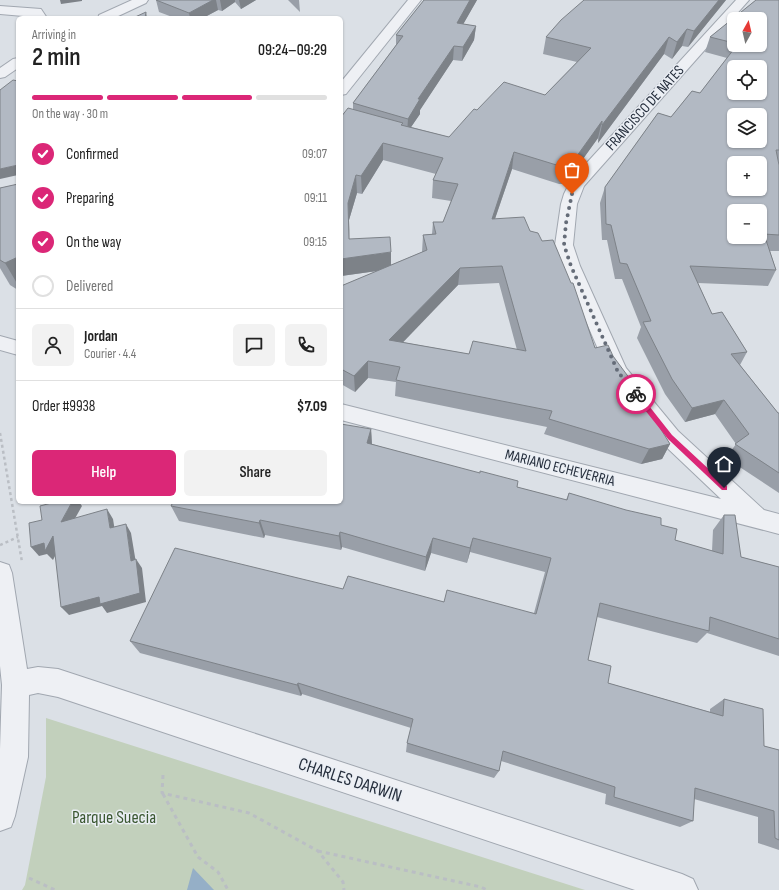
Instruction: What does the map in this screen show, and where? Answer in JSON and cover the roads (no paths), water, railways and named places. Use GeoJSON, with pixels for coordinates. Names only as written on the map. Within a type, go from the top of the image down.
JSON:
{"type":"FeatureCollection","features":[{"type":"Feature","properties":{"kind":"street"},"geometry":{"type":"LineString","coordinates":[[107,16],[119,6],[122,0]]}},
{"type":"Feature","properties":{"kind":"street"},"geometry":{"type":"LineString","coordinates":[[108,16],[142,0]]}},
{"type":"Feature","properties":{"kind":"street"},"geometry":{"type":"LineString","coordinates":[[343,89],[415,0]]}},
{"type":"Feature","properties":{"kind":"street","name":"FRANCISCO DE NATES"},"geometry":{"type":"LineString","coordinates":[[743,0],[577,184],[569,204],[564,245],[571,266],[618,372],[670,437],[757,518]]}},
{"type":"Feature","properties":{"kind":"street"},"geometry":{"type":"LineString","coordinates":[[0,10],[36,12],[40,16]]}},
{"type":"Feature","properties":{"kind":"street"},"geometry":{"type":"LineString","coordinates":[[0,74],[16,63]]}},
{"type":"Feature","properties":{"kind":"street"},"geometry":{"type":"LineString","coordinates":[[0,343],[16,347]]}},
{"type":"Feature","properties":{"kind":"street"},"geometry":{"type":"LineString","coordinates":[[0,349],[16,348]]}},
{"type":"Feature","properties":{"kind":"street","name":"MARIANO ECHEVERRIA"},"geometry":{"type":"LineString","coordinates":[[343,413],[779,524]]}},
{"type":"Feature","properties":{"kind":"street"},"geometry":{"type":"LineString","coordinates":[[0,816],[14,756],[16,685],[11,569]]}},
{"type":"Feature","properties":{"kind":"street","name":"CHARLES DARWIN"},"geometry":{"type":"LineString","coordinates":[[16,685],[38,680],[58,683],[682,890]]}},
{"type":"Feature","properties":{"kind":"water"},"geometry":{"type":"Polygon","coordinates":[[[193,868],[214,890],[187,890],[193,868]]]}},
{"type":"Feature","properties":{"kind":"park label","name":"Parque Suecia"},"geometry":{"type":"Point","coordinates":[114,817]}}]}
